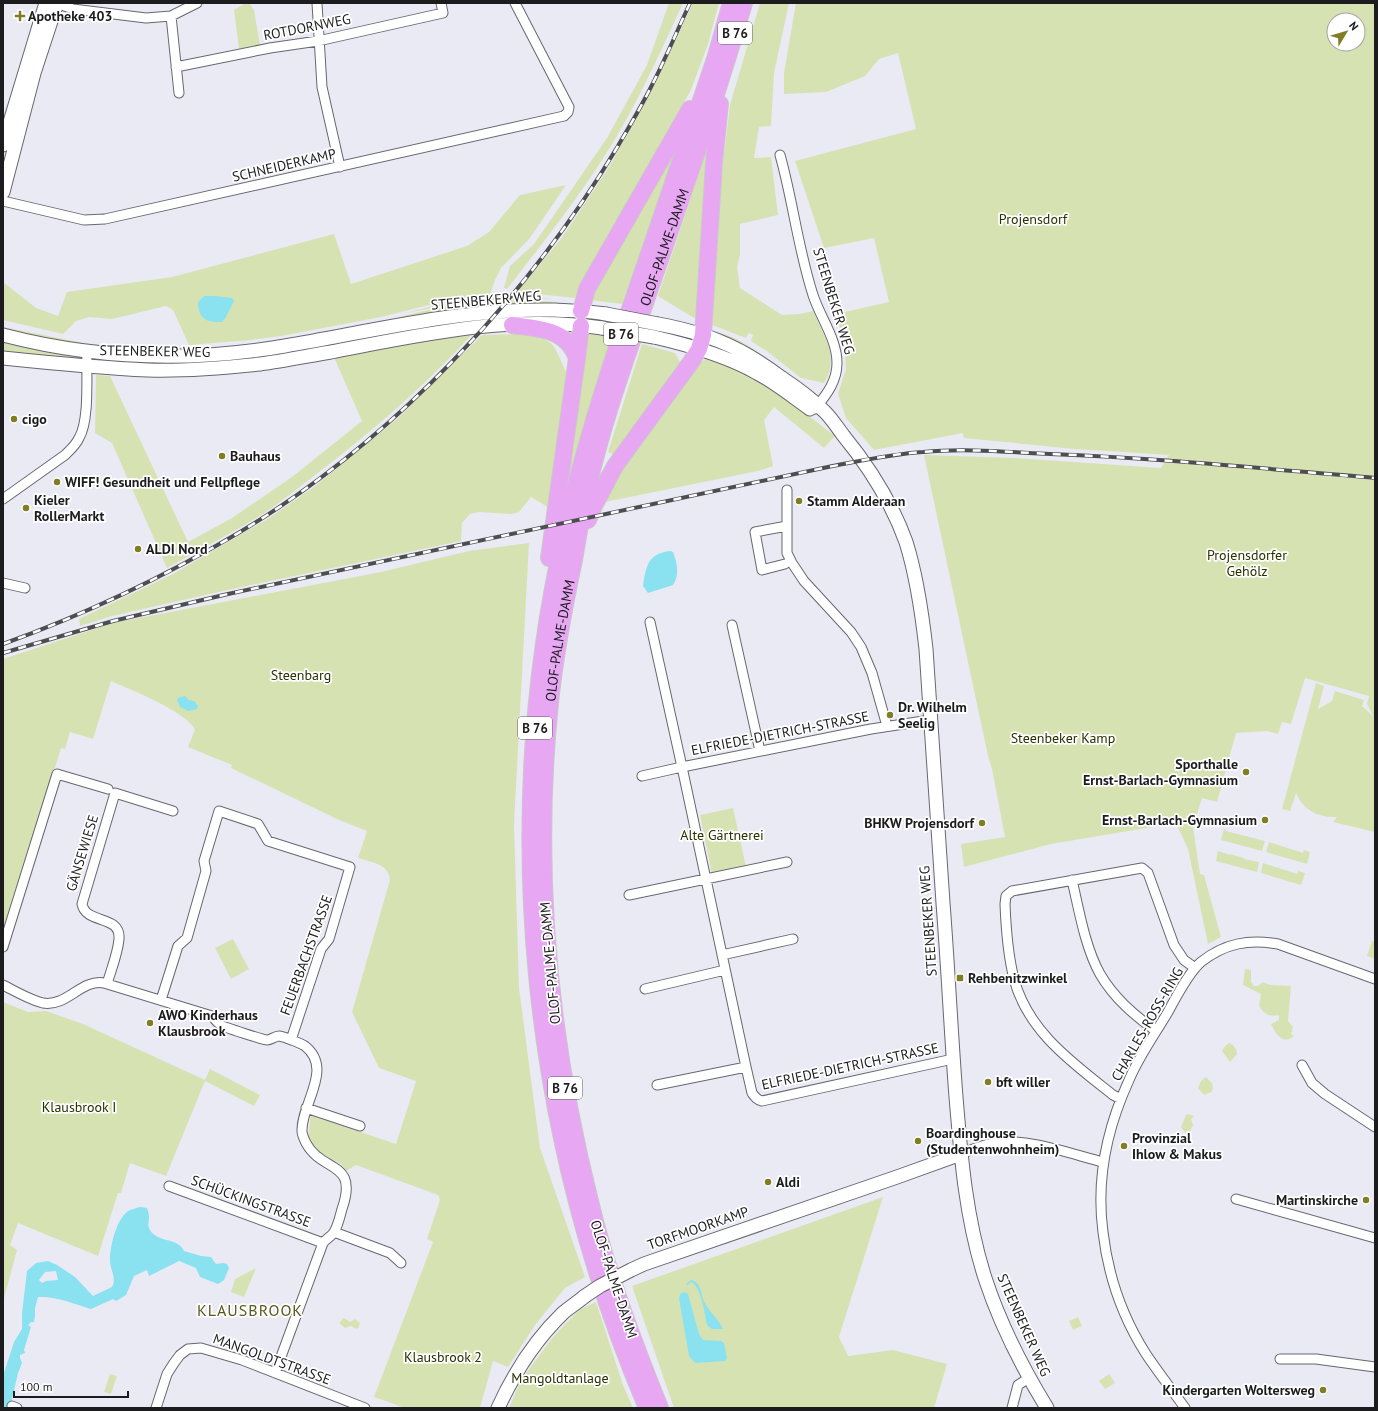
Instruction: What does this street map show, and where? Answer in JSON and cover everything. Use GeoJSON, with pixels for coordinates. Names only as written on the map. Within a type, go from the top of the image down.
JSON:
{"type":"FeatureCollection","features":[{"type":"Feature","properties":{"kind":"highway","name":"OLOF-PALME-DAMM"},"geometry":{"type":"LineString","coordinates":[[660,1408],[641,1360],[605,1255],[590,1204],[566,1094],[557,1041],[547,946],[543,828],[546,756],[557,644],[588,487],[610,408],[721,59],[731,3]]}},
{"type":"Feature","properties":{"kind":"highway","name":"OLOF-PALME-DAMM"},"geometry":{"type":"LineString","coordinates":[[647,1408],[628,1363],[592,1257],[562,1139],[545,1042],[534,947],[531,867],[533,758],[538,690],[548,618],[566,525],[596,411],[721,59],[744,3]]}},
{"type":"Feature","properties":{"kind":"highway"},"geometry":{"type":"LineString","coordinates":[[548,618],[547,582],[578,358],[581,318],[587,289],[687,114],[721,59]]}},
{"type":"Feature","properties":{"kind":"highway"},"geometry":{"type":"LineString","coordinates":[[574,557],[594,506],[615,466],[691,362],[701,342],[721,59]]}},
{"type":"Feature","properties":{"kind":"highway"},"geometry":{"type":"LineString","coordinates":[[512,325],[546,330],[558,334],[569,344],[578,358]]}},
{"type":"Feature","properties":{"kind":"main road"},"geometry":{"type":"LineString","coordinates":[[3,145],[46,3]]}},
{"type":"Feature","properties":{"kind":"main road"},"geometry":{"type":"LineString","coordinates":[[3,192],[34,73],[56,3]]}},
{"type":"Feature","properties":{"kind":"main road","name":"STEENBEKER WEG"},"geometry":{"type":"LineString","coordinates":[[3,335],[86,351],[152,356],[197,356],[269,349],[401,325],[465,315],[517,310],[581,318],[602,328],[654,337],[701,342]]}},
{"type":"Feature","properties":{"kind":"main road","name":"STEENBEKER WEG"},"geometry":{"type":"LineString","coordinates":[[3,358],[86,366],[150,370],[206,369],[261,364],[441,332],[581,318],[606,314],[658,324],[701,342],[728,359],[757,373],[832,420],[868,467],[884,494],[901,530],[912,563],[924,631],[953,1059],[964,1186],[973,1235],[985,1278],[1006,1332],[1029,1378],[1047,1408]]}},
{"type":"Feature","properties":{"kind":"main road"},"geometry":{"type":"LineString","coordinates":[[305,342],[307,356]]}},
{"type":"Feature","properties":{"kind":"main road","name":"TORFMOORKAMP"},"geometry":{"type":"LineString","coordinates":[[498,1408],[532,1349],[564,1313],[600,1286],[644,1264],[961,1154]]}},
{"type":"Feature","properties":{"kind":"street"},"geometry":{"type":"LineString","coordinates":[[56,3],[73,9],[146,18],[171,16],[196,3]]}},
{"type":"Feature","properties":{"kind":"street"},"geometry":{"type":"LineString","coordinates":[[317,3],[318,40],[322,86],[340,167]]}},
{"type":"Feature","properties":{"kind":"street","name":"ROTDORNWEG"},"geometry":{"type":"LineString","coordinates":[[176,66],[318,40],[444,13],[441,3]]}},
{"type":"Feature","properties":{"kind":"street","name":"SCHNEIDERKAMP"},"geometry":{"type":"LineString","coordinates":[[3,201],[84,220],[105,219],[564,116],[568,112],[569,107],[515,3]]}},
{"type":"Feature","properties":{"kind":"street"},"geometry":{"type":"LineString","coordinates":[[171,16],[179,93]]}},
{"type":"Feature","properties":{"kind":"street","name":"STEENBEKER WEG"},"geometry":{"type":"LineString","coordinates":[[780,155],[813,295],[832,340],[838,362],[831,389],[815,408]]}},
{"type":"Feature","properties":{"kind":"street"},"geometry":{"type":"LineString","coordinates":[[3,499],[65,455],[74,447],[80,437],[85,425],[86,351]]}},
{"type":"Feature","properties":{"kind":"street"},"geometry":{"type":"LineString","coordinates":[[786,490],[787,553],[804,581],[851,632],[861,646],[872,673],[886,726]]}},
{"type":"Feature","properties":{"kind":"street"},"geometry":{"type":"LineString","coordinates":[[785,564],[762,570],[755,532],[787,526]]}},
{"type":"Feature","properties":{"kind":"street"},"geometry":{"type":"LineString","coordinates":[[3,583],[25,588]]}},
{"type":"Feature","properties":{"kind":"street"},"geometry":{"type":"LineString","coordinates":[[642,776],[682,767],[650,622]]}},
{"type":"Feature","properties":{"kind":"street"},"geometry":{"type":"LineString","coordinates":[[732,625],[760,751]]}},
{"type":"Feature","properties":{"kind":"street","name":"ELFRIEDE-DIETRICH-STRASSE"},"geometry":{"type":"LineString","coordinates":[[930,720],[886,726],[682,767],[752,1093],[758,1100],[762,1101],[953,1059]]}},
{"type":"Feature","properties":{"kind":"street"},"geometry":{"type":"LineString","coordinates":[[3,947],[57,774],[108,789]]}},
{"type":"Feature","properties":{"kind":"street","name":"GÄNSEWIESE"},"geometry":{"type":"LineString","coordinates":[[107,984],[118,941],[118,931],[110,922],[85,912],[82,904],[115,793],[173,812]]}},
{"type":"Feature","properties":{"kind":"street","name":"FEUERBACHSTRASSE"},"geometry":{"type":"LineString","coordinates":[[161,1000],[178,946],[187,938],[206,871],[204,861],[219,811],[258,824],[268,841],[350,867],[329,939],[320,949],[291,1040]]}},
{"type":"Feature","properties":{"kind":"street"},"geometry":{"type":"LineString","coordinates":[[629,895],[787,862]]}},
{"type":"Feature","properties":{"kind":"street"},"geometry":{"type":"LineString","coordinates":[[1121,1099],[1113,1095],[1086,1074],[1049,1041],[1028,1012],[1014,979],[1007,943],[1006,896],[1012,891],[1138,868],[1144,869],[1148,873],[1174,945],[1184,960],[1195,968]]}},
{"type":"Feature","properties":{"kind":"street"},"geometry":{"type":"LineString","coordinates":[[1072,880],[1088,945],[1100,974],[1111,990],[1127,1008],[1156,1031]]}},
{"type":"Feature","properties":{"kind":"street"},"geometry":{"type":"LineString","coordinates":[[722,955],[793,939]]}},
{"type":"Feature","properties":{"kind":"street","name":"CHARLES-ROSS-RING"},"geometry":{"type":"LineString","coordinates":[[1185,1408],[1146,1353],[1123,1310],[1108,1260],[1103,1233],[1103,1162],[1112,1124],[1129,1079],[1156,1031],[1195,968],[1206,958],[1230,946],[1251,941],[1278,944],[1375,979]]}},
{"type":"Feature","properties":{"kind":"street"},"geometry":{"type":"LineString","coordinates":[[645,989],[725,970]]}},
{"type":"Feature","properties":{"kind":"street"},"geometry":{"type":"LineString","coordinates":[[3,985],[37,1001],[48,1003],[57,1002],[89,984],[100,982],[212,1016],[220,1025],[267,1040],[278,1036],[291,1040],[304,1046],[311,1052],[316,1064],[317,1072],[315,1085],[306,1108],[302,1131],[305,1142],[313,1153],[339,1170],[346,1184],[347,1196],[334,1232],[323,1242],[290,1336],[275,1373]]}},
{"type":"Feature","properties":{"kind":"street"},"geometry":{"type":"LineString","coordinates":[[1302,1065],[1312,1083],[1325,1094],[1375,1127]]}},
{"type":"Feature","properties":{"kind":"street"},"geometry":{"type":"LineString","coordinates":[[658,1085],[746,1066]]}},
{"type":"Feature","properties":{"kind":"street"},"geometry":{"type":"LineString","coordinates":[[306,1108],[360,1126]]}},
{"type":"Feature","properties":{"kind":"street"},"geometry":{"type":"LineString","coordinates":[[961,1154],[986,1145],[1005,1142],[1037,1146],[1103,1162]]}},
{"type":"Feature","properties":{"kind":"street","name":"SCHÜCKINGSTRASSE"},"geometry":{"type":"LineString","coordinates":[[169,1186],[323,1242]]}},
{"type":"Feature","properties":{"kind":"street"},"geometry":{"type":"LineString","coordinates":[[1236,1199],[1375,1238]]}},
{"type":"Feature","properties":{"kind":"street"},"geometry":{"type":"LineString","coordinates":[[334,1232],[390,1253],[400,1263]]}},
{"type":"Feature","properties":{"kind":"street","name":"MANGOLDTSTRASSE"},"geometry":{"type":"LineString","coordinates":[[156,1408],[171,1368],[180,1355],[188,1350],[201,1348],[242,1360],[365,1408]]}},
{"type":"Feature","properties":{"kind":"street"},"geometry":{"type":"LineString","coordinates":[[1280,1358],[1316,1359],[1375,1367]]}},
{"type":"Feature","properties":{"kind":"street"},"geometry":{"type":"LineString","coordinates":[[1012,1408],[1018,1385],[1029,1378]]}},
{"type":"Feature","properties":{"kind":"green space"},"geometry":{"type":"Polygon","coordinates":[[[246,3],[249,3],[254,10],[260,45],[239,49],[234,10],[246,3]]]}},
{"type":"Feature","properties":{"kind":"green space"},"geometry":{"type":"Polygon","coordinates":[[[669,3],[683,3],[656,62],[626,120],[585,186],[507,289],[504,288],[510,266],[534,244],[607,138],[647,65],[669,3]]]}},
{"type":"Feature","properties":{"kind":"green space"},"geometry":{"type":"Polygon","coordinates":[[[693,3],[719,3],[708,44],[691,90],[596,256],[575,298],[517,292],[561,239],[609,167],[652,90],[693,3]]]}},
{"type":"Feature","properties":{"kind":"green space"},"geometry":{"type":"Polygon","coordinates":[[[760,3],[789,3],[774,73],[771,126],[759,127],[754,158],[771,157],[778,215],[740,224],[740,255],[737,267],[740,288],[782,315],[800,314],[813,311],[829,347],[831,365],[829,374],[824,383],[801,378],[768,352],[751,341],[753,335],[749,333],[746,338],[712,325],[717,214],[730,105],[760,3]]]}},
{"type":"Feature","properties":{"kind":"green space"},"geometry":{"type":"Polygon","coordinates":[[[796,3],[1375,3],[1375,832],[1333,822],[1337,817],[1324,816],[1312,812],[1303,804],[1296,793],[1290,811],[1282,809],[1316,683],[1324,686],[1318,709],[1332,701],[1335,691],[1364,700],[1362,706],[1373,716],[1367,704],[1369,696],[1305,678],[1291,724],[1282,722],[1278,734],[1267,731],[1236,733],[1217,802],[1202,798],[1193,827],[1200,874],[1204,875],[1221,937],[1208,944],[1188,849],[1176,823],[1051,844],[964,867],[961,844],[1005,837],[992,769],[924,455],[1015,458],[1161,468],[1169,455],[1075,449],[964,438],[963,433],[874,450],[846,418],[838,394],[846,369],[844,342],[836,314],[889,302],[874,238],[824,248],[795,161],[916,129],[898,53],[879,59],[865,76],[826,92],[784,94],[784,73],[796,3]]]}},
{"type":"Feature","properties":{"kind":"green space"},"geometry":{"type":"Polygon","coordinates":[[[713,128],[699,314],[694,318],[658,296],[713,128]]]}},
{"type":"Feature","properties":{"kind":"green space"},"geometry":{"type":"Polygon","coordinates":[[[681,139],[622,304],[589,300],[681,139]]]}},
{"type":"Feature","properties":{"kind":"green space"},"geometry":{"type":"Polygon","coordinates":[[[566,185],[530,238],[501,268],[490,294],[445,301],[381,317],[281,336],[189,345],[173,310],[166,306],[112,319],[89,317],[76,321],[63,334],[3,320],[3,282],[36,308],[58,316],[67,292],[172,277],[334,234],[351,284],[467,246],[489,232],[520,195],[566,185]]]}},
{"type":"Feature","properties":{"kind":"green space"},"geometry":{"type":"Polygon","coordinates":[[[519,295],[554,299],[503,299],[502,296],[519,295]]]}},
{"type":"Feature","properties":{"kind":"green space"},"geometry":{"type":"Polygon","coordinates":[[[499,296],[498,299],[450,305],[405,313],[437,305],[499,296]]]}},
{"type":"Feature","properties":{"kind":"green space"},"geometry":{"type":"Polygon","coordinates":[[[527,300],[562,303],[562,306],[390,320],[441,308],[492,302],[527,300]]]}},
{"type":"Feature","properties":{"kind":"green space"},"geometry":{"type":"Polygon","coordinates":[[[3,327],[84,343],[84,345],[3,329],[3,327]]]}},
{"type":"Feature","properties":{"kind":"green space"},"geometry":{"type":"Polygon","coordinates":[[[475,331],[418,389],[398,407],[358,442],[294,492],[247,524],[167,568],[112,443],[95,433],[96,375],[110,376],[188,542],[232,518],[292,477],[362,421],[333,355],[475,331]]]}},
{"type":"Feature","properties":{"kind":"green space"},"geometry":{"type":"Polygon","coordinates":[[[588,332],[613,336],[566,496],[588,332]]]}},
{"type":"Feature","properties":{"kind":"green space"},"geometry":{"type":"Polygon","coordinates":[[[716,332],[732,337],[748,345],[776,367],[754,351],[716,332]]]}},
{"type":"Feature","properties":{"kind":"green space"},"geometry":{"type":"Polygon","coordinates":[[[517,334],[544,339],[551,343],[556,350],[567,374],[551,509],[531,497],[519,512],[512,514],[479,512],[470,514],[462,523],[461,541],[223,591],[112,616],[80,626],[79,619],[173,574],[266,520],[314,487],[397,419],[482,335],[517,334]]]}},
{"type":"Feature","properties":{"kind":"green space"},"geometry":{"type":"Polygon","coordinates":[[[3,341],[67,354],[75,359],[3,354],[3,341]]]}},
{"type":"Feature","properties":{"kind":"green space"},"geometry":{"type":"Polygon","coordinates":[[[642,344],[675,353],[682,366],[616,456],[608,452],[642,344]]]}},
{"type":"Feature","properties":{"kind":"green space"},"geometry":{"type":"Polygon","coordinates":[[[283,351],[284,356],[180,366],[104,361],[149,362],[283,351]]]}},
{"type":"Feature","properties":{"kind":"green space"},"geometry":{"type":"Polygon","coordinates":[[[709,357],[747,373],[771,387],[835,436],[824,448],[774,407],[764,420],[773,466],[758,471],[605,502],[621,469],[698,364],[709,357]]]}},
{"type":"Feature","properties":{"kind":"green space"},"geometry":{"type":"Polygon","coordinates":[[[529,543],[514,824],[519,988],[540,1148],[585,1277],[565,1288],[535,1325],[508,1367],[493,1361],[480,1408],[405,1408],[374,1397],[433,1242],[427,1239],[440,1200],[438,1195],[356,1165],[346,1171],[341,1164],[321,1153],[310,1143],[308,1137],[311,1115],[396,1144],[416,1081],[379,1068],[352,1012],[390,880],[389,875],[383,867],[374,862],[358,858],[367,831],[337,819],[231,768],[232,765],[188,747],[195,730],[190,723],[170,709],[144,695],[111,681],[93,739],[70,732],[65,749],[61,748],[3,941],[3,659],[113,623],[381,572],[469,551],[529,543]]]}},
{"type":"Feature","properties":{"kind":"green space","name":"Alte Gärtnerei"},"geometry":{"type":"Polygon","coordinates":[[[733,808],[746,867],[712,874],[700,815],[733,808]]]}},
{"type":"Feature","properties":{"kind":"green space"},"geometry":{"type":"Polygon","coordinates":[[[1224,829],[1226,831],[1265,841],[1262,851],[1221,840],[1224,829]]]}},
{"type":"Feature","properties":{"kind":"green space"},"geometry":{"type":"Polygon","coordinates":[[[1269,842],[1303,853],[1304,850],[1310,852],[1307,864],[1266,852],[1269,842]]]}},
{"type":"Feature","properties":{"kind":"green space"},"geometry":{"type":"Polygon","coordinates":[[[1218,851],[1259,862],[1257,872],[1216,861],[1218,851]]]}},
{"type":"Feature","properties":{"kind":"green space"},"geometry":{"type":"Polygon","coordinates":[[[1263,863],[1297,874],[1298,871],[1305,873],[1301,885],[1261,873],[1263,863]]]}},
{"type":"Feature","properties":{"kind":"green space"},"geometry":{"type":"Polygon","coordinates":[[[233,939],[249,969],[231,979],[215,948],[233,939]]]}},
{"type":"Feature","properties":{"kind":"green space"},"geometry":{"type":"Polygon","coordinates":[[[1372,941],[1375,941],[1375,959],[1367,956],[1372,941]]]}},
{"type":"Feature","properties":{"kind":"green space"},"geometry":{"type":"Polygon","coordinates":[[[1245,969],[1251,970],[1251,982],[1254,986],[1258,986],[1263,982],[1273,985],[1291,986],[1288,1021],[1293,1027],[1291,1034],[1294,1036],[1290,1039],[1283,1039],[1275,1031],[1271,1024],[1279,1020],[1279,1015],[1272,1016],[1263,1011],[1259,1006],[1261,994],[1243,985],[1245,969]]]}},
{"type":"Feature","properties":{"kind":"green space","name":"Klausbrook I"},"geometry":{"type":"Polygon","coordinates":[[[3,1002],[28,1012],[46,1011],[83,1024],[205,1080],[210,1069],[260,1095],[254,1106],[205,1081],[166,1176],[130,1163],[121,1193],[118,1193],[98,1256],[18,1223],[10,1245],[17,1250],[3,1302],[3,1002]]]}},
{"type":"Feature","properties":{"kind":"green space"},"geometry":{"type":"Polygon","coordinates":[[[1229,1043],[1235,1047],[1237,1054],[1230,1062],[1222,1051],[1229,1043]]]}},
{"type":"Feature","properties":{"kind":"green space"},"geometry":{"type":"Polygon","coordinates":[[[1206,1077],[1212,1083],[1213,1089],[1211,1092],[1204,1095],[1198,1088],[1201,1081],[1206,1077]]]}},
{"type":"Feature","properties":{"kind":"green space"},"geometry":{"type":"Polygon","coordinates":[[[1188,1114],[1194,1116],[1191,1119],[1193,1125],[1188,1136],[1181,1127],[1186,1115],[1188,1114]]]}},
{"type":"Feature","properties":{"kind":"green space"},"geometry":{"type":"Polygon","coordinates":[[[883,1197],[839,1337],[848,1356],[893,1350],[947,1364],[934,1408],[674,1408],[632,1286],[883,1197]]]}},
{"type":"Feature","properties":{"kind":"green space"},"geometry":{"type":"Polygon","coordinates":[[[256,1268],[244,1297],[231,1292],[235,1279],[256,1268]]]}},
{"type":"Feature","properties":{"kind":"green space","name":"Mangoldtanlage"},"geometry":{"type":"Polygon","coordinates":[[[596,1302],[623,1385],[633,1408],[509,1408],[521,1380],[553,1337],[579,1310],[596,1302]]]}},
{"type":"Feature","properties":{"kind":"green space"},"geometry":{"type":"Polygon","coordinates":[[[1078,1317],[1082,1326],[1073,1330],[1069,1321],[1078,1317]]]}},
{"type":"Feature","properties":{"kind":"green space"},"geometry":{"type":"Polygon","coordinates":[[[344,1318],[350,1322],[355,1319],[360,1323],[359,1327],[357,1329],[351,1326],[345,1328],[340,1324],[344,1318]]]}},
{"type":"Feature","properties":{"kind":"green space"},"geometry":{"type":"Polygon","coordinates":[[[110,1374],[117,1376],[111,1394],[104,1392],[110,1374]]]}},
{"type":"Feature","properties":{"kind":"green space"},"geometry":{"type":"Polygon","coordinates":[[[1109,1374],[1115,1383],[1105,1389],[1099,1381],[1109,1374]]]}},
{"type":"Feature","properties":{"kind":"water"},"geometry":{"type":"Polygon","coordinates":[[[204,296],[232,298],[234,301],[222,322],[212,322],[201,316],[198,302],[204,296]]]}},
{"type":"Feature","properties":{"kind":"water"},"geometry":{"type":"Polygon","coordinates":[[[671,551],[673,552],[676,560],[677,568],[677,577],[673,585],[648,593],[643,586],[647,567],[657,554],[671,551]]]}},
{"type":"Feature","properties":{"kind":"water"},"geometry":{"type":"Polygon","coordinates":[[[185,696],[189,700],[194,701],[198,706],[197,709],[188,711],[180,707],[177,700],[178,698],[185,696]]]}},
{"type":"Feature","properties":{"kind":"water"},"geometry":{"type":"Polygon","coordinates":[[[140,1207],[147,1208],[149,1228],[157,1237],[177,1244],[184,1251],[211,1257],[216,1264],[227,1264],[229,1268],[224,1280],[218,1284],[200,1277],[196,1268],[179,1261],[149,1276],[147,1270],[134,1276],[126,1295],[116,1301],[113,1299],[91,1309],[58,1299],[38,1297],[35,1308],[34,1322],[31,1322],[28,1325],[31,1327],[24,1350],[25,1353],[20,1355],[22,1363],[18,1373],[10,1408],[3,1408],[3,1376],[14,1342],[22,1329],[22,1313],[27,1271],[36,1263],[48,1261],[75,1277],[93,1296],[112,1287],[114,1277],[110,1260],[114,1234],[120,1220],[124,1215],[132,1209],[140,1207]],[[56,1271],[45,1272],[39,1280],[42,1283],[46,1281],[58,1280],[56,1271]]]}},
{"type":"Feature","properties":{"kind":"water"},"geometry":{"type":"Polygon","coordinates":[[[691,1280],[698,1284],[703,1300],[723,1329],[712,1329],[707,1325],[702,1301],[697,1289],[691,1282],[687,1285],[686,1284],[691,1280]]]}},
{"type":"Feature","properties":{"kind":"water"},"geometry":{"type":"Polygon","coordinates":[[[685,1292],[688,1294],[699,1334],[703,1340],[721,1341],[724,1343],[727,1358],[725,1361],[695,1363],[689,1356],[679,1298],[681,1293],[685,1292]]]}},
{"type":"Feature","properties":{"kind":"railway"},"geometry":{"type":"LineString","coordinates":[[3,644],[124,594],[183,564],[240,532],[296,496],[350,455],[402,410],[452,362],[498,311],[542,258],[582,202],[618,146],[643,102],[690,3]]}},
{"type":"Feature","properties":{"kind":"railway"},"geometry":{"type":"LineString","coordinates":[[3,653],[113,621],[228,594],[828,467],[899,454],[971,450],[1002,451],[1132,458],[1375,478]]}},
{"type":"Feature","properties":{"kind":"place","name":"Apotheke 403"},"geometry":{"type":"Point","coordinates":[20,16]}},
{"type":"Feature","properties":{"kind":"place","name":"cigo"},"geometry":{"type":"Point","coordinates":[14,419]}},
{"type":"Feature","properties":{"kind":"place","name":"Bauhaus"},"geometry":{"type":"Point","coordinates":[222,456]}},
{"type":"Feature","properties":{"kind":"place","name":"WIFF! Gesundheit und Fellpflege"},"geometry":{"type":"Point","coordinates":[57,482]}},
{"type":"Feature","properties":{"kind":"place","name":"Stamm Alderaan"},"geometry":{"type":"Point","coordinates":[799,501]}},
{"type":"Feature","properties":{"kind":"place","name":"Kieler RollerMarkt"},"geometry":{"type":"Point","coordinates":[26,508]}},
{"type":"Feature","properties":{"kind":"place","name":"ALDI Nord"},"geometry":{"type":"Point","coordinates":[138,549]}},
{"type":"Feature","properties":{"kind":"place","name":"Dr. Wilhelm Seelig"},"geometry":{"type":"Point","coordinates":[890,715]}},
{"type":"Feature","properties":{"kind":"place","name":"Sporthalle Ernst-Barlach-Gymnasium"},"geometry":{"type":"Point","coordinates":[1246,772]}},
{"type":"Feature","properties":{"kind":"place","name":"Ernst-Barlach-Gymnasium"},"geometry":{"type":"Point","coordinates":[1265,820]}},
{"type":"Feature","properties":{"kind":"place","name":"BHKW Projensdorf"},"geometry":{"type":"Point","coordinates":[982,823]}},
{"type":"Feature","properties":{"kind":"place","name":"Rehbenitzwinkel"},"geometry":{"type":"Point","coordinates":[960,978]}},
{"type":"Feature","properties":{"kind":"place","name":"AWO Kinderhaus Klausbrook"},"geometry":{"type":"Point","coordinates":[150,1023]}},
{"type":"Feature","properties":{"kind":"place","name":"bft willer"},"geometry":{"type":"Point","coordinates":[988,1082]}},
{"type":"Feature","properties":{"kind":"place","name":"Boardinghouse (Studentenwohnheim)"},"geometry":{"type":"Point","coordinates":[918,1141]}},
{"type":"Feature","properties":{"kind":"place","name":"Provinzial Ihlow & Makus"},"geometry":{"type":"Point","coordinates":[1124,1146]}},
{"type":"Feature","properties":{"kind":"place","name":"Aldi"},"geometry":{"type":"Point","coordinates":[768,1182]}},
{"type":"Feature","properties":{"kind":"place","name":"Martinskirche"},"geometry":{"type":"Point","coordinates":[1366,1200]}},
{"type":"Feature","properties":{"kind":"place","name":"Kindergarten Woltersweg"},"geometry":{"type":"Point","coordinates":[1323,1390]}},
{"type":"Feature","properties":{"kind":"district","name":"KLAUSBROOK"},"geometry":{"type":"Point","coordinates":[250,1310]}},
{"type":"Feature","properties":{"kind":"park label","name":"Projensdorf"},"geometry":{"type":"Point","coordinates":[1033,219]}},
{"type":"Feature","properties":{"kind":"park label","name":"Projensdorfer Gehölz"},"geometry":{"type":"Point","coordinates":[1247,564]}},
{"type":"Feature","properties":{"kind":"park label","name":"Steenbarg"},"geometry":{"type":"Point","coordinates":[301,675]}},
{"type":"Feature","properties":{"kind":"park label","name":"Steenbeker Kamp"},"geometry":{"type":"Point","coordinates":[1063,738]}},
{"type":"Feature","properties":{"kind":"park label","name":"Klausbrook 2"},"geometry":{"type":"Point","coordinates":[443,1357]}}]}
